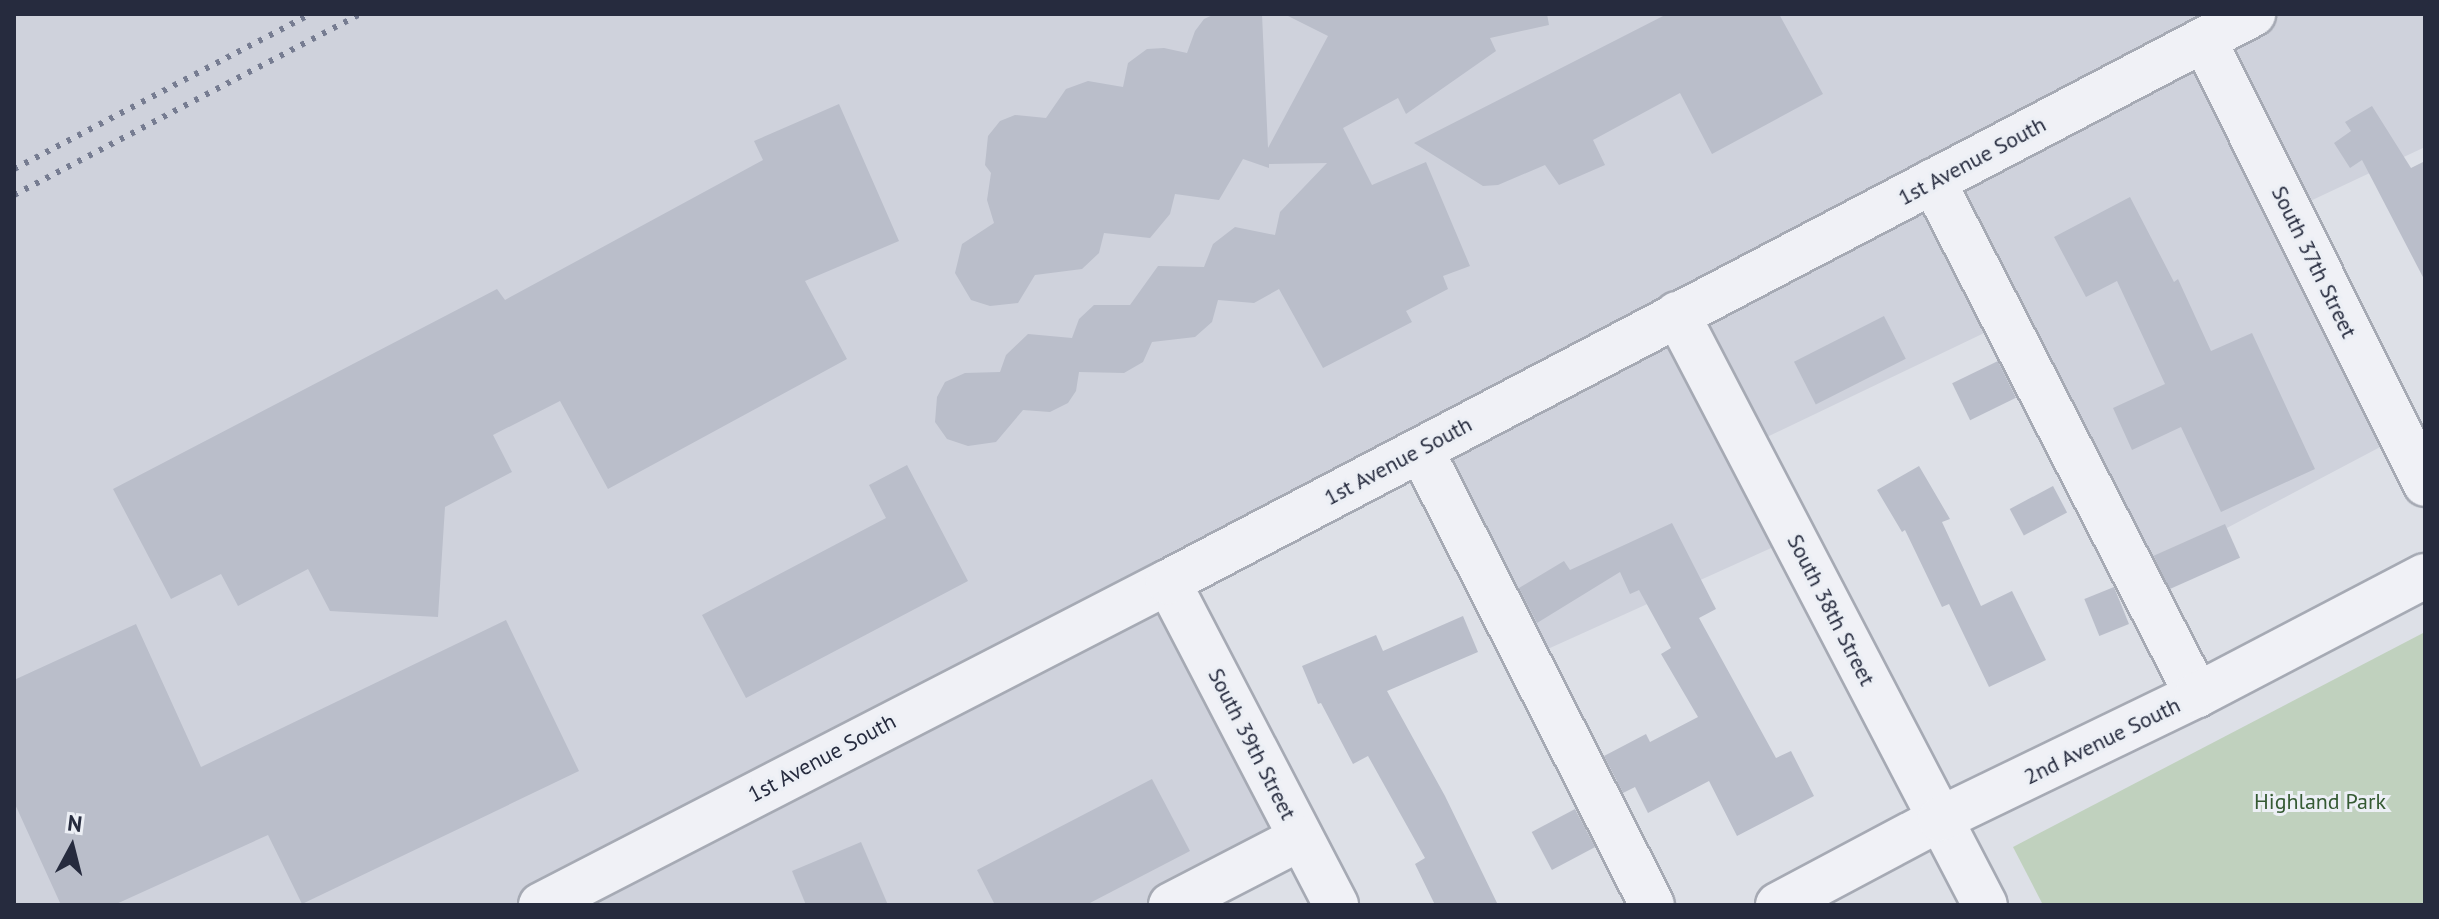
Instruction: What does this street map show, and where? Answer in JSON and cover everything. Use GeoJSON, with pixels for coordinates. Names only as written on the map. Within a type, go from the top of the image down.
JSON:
{"type":"FeatureCollection","features":[{"type":"Feature","properties":{"kind":"street","name":"1st Avenue South"},"geometry":{"type":"LineString","coordinates":[[541,905],[1168,582],[2253,14]]}},
{"type":"Feature","properties":{"kind":"street","name":"South 37th Street"},"geometry":{"type":"LineString","coordinates":[[2204,40],[2425,484]]}},
{"type":"Feature","properties":{"kind":"street"},"geometry":{"type":"LineString","coordinates":[[1933,181],[2197,695]]}},
{"type":"Feature","properties":{"kind":"street","name":"South 38th Street"},"geometry":{"type":"LineString","coordinates":[[1677,314],[1985,905]]}},
{"type":"Feature","properties":{"kind":"street"},"geometry":{"type":"LineString","coordinates":[[1421,450],[1652,905]]}},
{"type":"Feature","properties":{"kind":"street","name":"2nd Avenue South"},"geometry":{"type":"LineString","coordinates":[[1778,905],[1940,819],[2197,695],[2425,576]]}},
{"type":"Feature","properties":{"kind":"street","name":"South 39th Street"},"geometry":{"type":"LineString","coordinates":[[1168,582],[1336,905]]}},
{"type":"Feature","properties":{"kind":"street"},"geometry":{"type":"LineString","coordinates":[[1171,905],[1301,838]]}},
{"type":"Feature","properties":{"kind":"shaded area"},"geometry":{"type":"Polygon","coordinates":[[[14,14],[2425,14],[2425,147],[2289,211],[2401,436],[2136,576],[2005,323],[1746,447],[1793,538],[1508,667],[1421,450],[1168,582],[1301,838],[1172,905],[14,905],[14,14]]]}},
{"type":"Feature","properties":{"kind":"green space","name":"Highland Park"},"geometry":{"type":"Polygon","coordinates":[[[2425,632],[2425,905],[2043,905],[2013,847],[2425,632]]]}},
{"type":"Feature","properties":{"kind":"building"},"geometry":{"type":"Polygon","coordinates":[[[1215,14],[1262,14],[1268,148],[1328,36],[1284,14],[1547,14],[1549,25],[1490,38],[1496,51],[1406,114],[1398,98],[1343,128],[1372,185],[1426,162],[1470,266],[1443,276],[1448,289],[1406,311],[1412,322],[1323,368],[1279,289],[1254,303],[1218,300],[1212,322],[1195,337],[1152,342],[1143,362],[1124,373],[1079,372],[1076,391],[1068,403],[1050,412],[1023,410],[996,442],[968,446],[947,439],[935,422],[937,397],[945,382],[965,373],[1000,372],[1006,355],[1028,334],[1072,338],[1079,319],[1094,305],[1130,305],[1158,266],[1204,267],[1213,244],[1235,227],[1275,235],[1280,212],[1327,163],[1269,164],[1269,168],[1243,159],[1219,200],[1175,194],[1170,214],[1150,238],[1104,233],[1099,253],[1082,269],[1035,275],[1018,303],[990,306],[971,300],[955,273],[962,244],[994,223],[987,200],[991,173],[985,165],[988,136],[1000,121],[1015,115],[1046,118],[1066,89],[1088,81],[1123,87],[1128,63],[1147,49],[1164,48],[1187,53],[1195,31],[1204,19],[1215,14]]]}},
{"type":"Feature","properties":{"kind":"building"},"geometry":{"type":"Polygon","coordinates":[[[1667,14],[1779,14],[1823,94],[1712,154],[1680,93],[1593,140],[1605,165],[1559,185],[1545,165],[1498,185],[1483,186],[1414,143],[1667,14]]]}},
{"type":"Feature","properties":{"kind":"building"},"geometry":{"type":"Polygon","coordinates":[[[839,104],[899,241],[805,281],[847,359],[608,489],[560,401],[493,435],[512,472],[445,507],[438,617],[330,611],[308,569],[238,606],[221,574],[171,599],[113,489],[497,289],[505,300],[763,160],[754,141],[839,104]]]}},
{"type":"Feature","properties":{"kind":"building"},"geometry":{"type":"Polygon","coordinates":[[[2372,106],[2411,168],[2425,161],[2425,281],[2362,160],[2350,168],[2334,143],[2351,131],[2345,122],[2372,106]]]}},
{"type":"Feature","properties":{"kind":"building"},"geometry":{"type":"Polygon","coordinates":[[[2130,197],[2174,282],[2178,279],[2211,351],[2252,333],[2315,469],[2221,512],[2181,427],[2132,450],[2113,408],[2165,384],[2117,281],[2086,297],[2054,237],[2130,197]]]}},
{"type":"Feature","properties":{"kind":"building"},"geometry":{"type":"Polygon","coordinates":[[[1884,316],[1906,359],[1816,405],[1794,362],[1884,316]]]}},
{"type":"Feature","properties":{"kind":"building"},"geometry":{"type":"Polygon","coordinates":[[[1998,361],[2016,398],[1970,420],[1952,383],[1998,361]]]}},
{"type":"Feature","properties":{"kind":"building"},"geometry":{"type":"Polygon","coordinates":[[[907,465],[968,581],[746,698],[702,615],[886,518],[869,485],[907,465]]]}},
{"type":"Feature","properties":{"kind":"building"},"geometry":{"type":"Polygon","coordinates":[[[1919,466],[1950,519],[1942,522],[1981,606],[2012,591],[2046,660],[1989,687],[1949,604],[1942,607],[1905,530],[1902,532],[1877,490],[1919,466]]]}},
{"type":"Feature","properties":{"kind":"building"},"geometry":{"type":"Polygon","coordinates":[[[2053,486],[2067,512],[2024,535],[2010,509],[2053,486]]]}},
{"type":"Feature","properties":{"kind":"building"},"geometry":{"type":"Polygon","coordinates":[[[1672,523],[1716,609],[1699,618],[1776,758],[1791,751],[1814,796],[1737,836],[1709,781],[1648,813],[1635,787],[1623,793],[1604,756],[1646,734],[1650,742],[1698,717],[1661,654],[1671,648],[1639,590],[1630,594],[1620,572],[1537,623],[1519,588],[1564,561],[1570,570],[1672,523]]]}},
{"type":"Feature","properties":{"kind":"building"},"geometry":{"type":"Polygon","coordinates":[[[2225,524],[2240,558],[2169,590],[2154,556],[2225,524]]]}},
{"type":"Feature","properties":{"kind":"building"},"geometry":{"type":"Polygon","coordinates":[[[2114,587],[2129,624],[2099,636],[2084,599],[2114,587]]]}},
{"type":"Feature","properties":{"kind":"building"},"geometry":{"type":"Polygon","coordinates":[[[1463,616],[1478,652],[1387,691],[1445,796],[1498,905],[1435,905],[1415,864],[1425,858],[1368,756],[1353,764],[1321,703],[1318,704],[1302,666],[1376,635],[1383,651],[1463,616]]]}},
{"type":"Feature","properties":{"kind":"building"},"geometry":{"type":"Polygon","coordinates":[[[506,620],[579,771],[302,904],[268,835],[114,905],[61,905],[14,802],[14,680],[136,624],[201,767],[506,620]]]}},
{"type":"Feature","properties":{"kind":"building"},"geometry":{"type":"Polygon","coordinates":[[[1152,779],[1190,851],[1086,905],[995,905],[977,870],[1152,779]]]}},
{"type":"Feature","properties":{"kind":"building"},"geometry":{"type":"Polygon","coordinates":[[[1575,809],[1595,847],[1552,870],[1532,832],[1575,809]]]}},
{"type":"Feature","properties":{"kind":"building"},"geometry":{"type":"Polygon","coordinates":[[[861,842],[888,905],[806,905],[792,871],[861,842]]]}},
{"type":"Feature","properties":{"kind":"railway"},"geometry":{"type":"LineString","coordinates":[[14,169],[310,14]]}},
{"type":"Feature","properties":{"kind":"railway"},"geometry":{"type":"LineString","coordinates":[[14,195],[360,14]]}}]}
